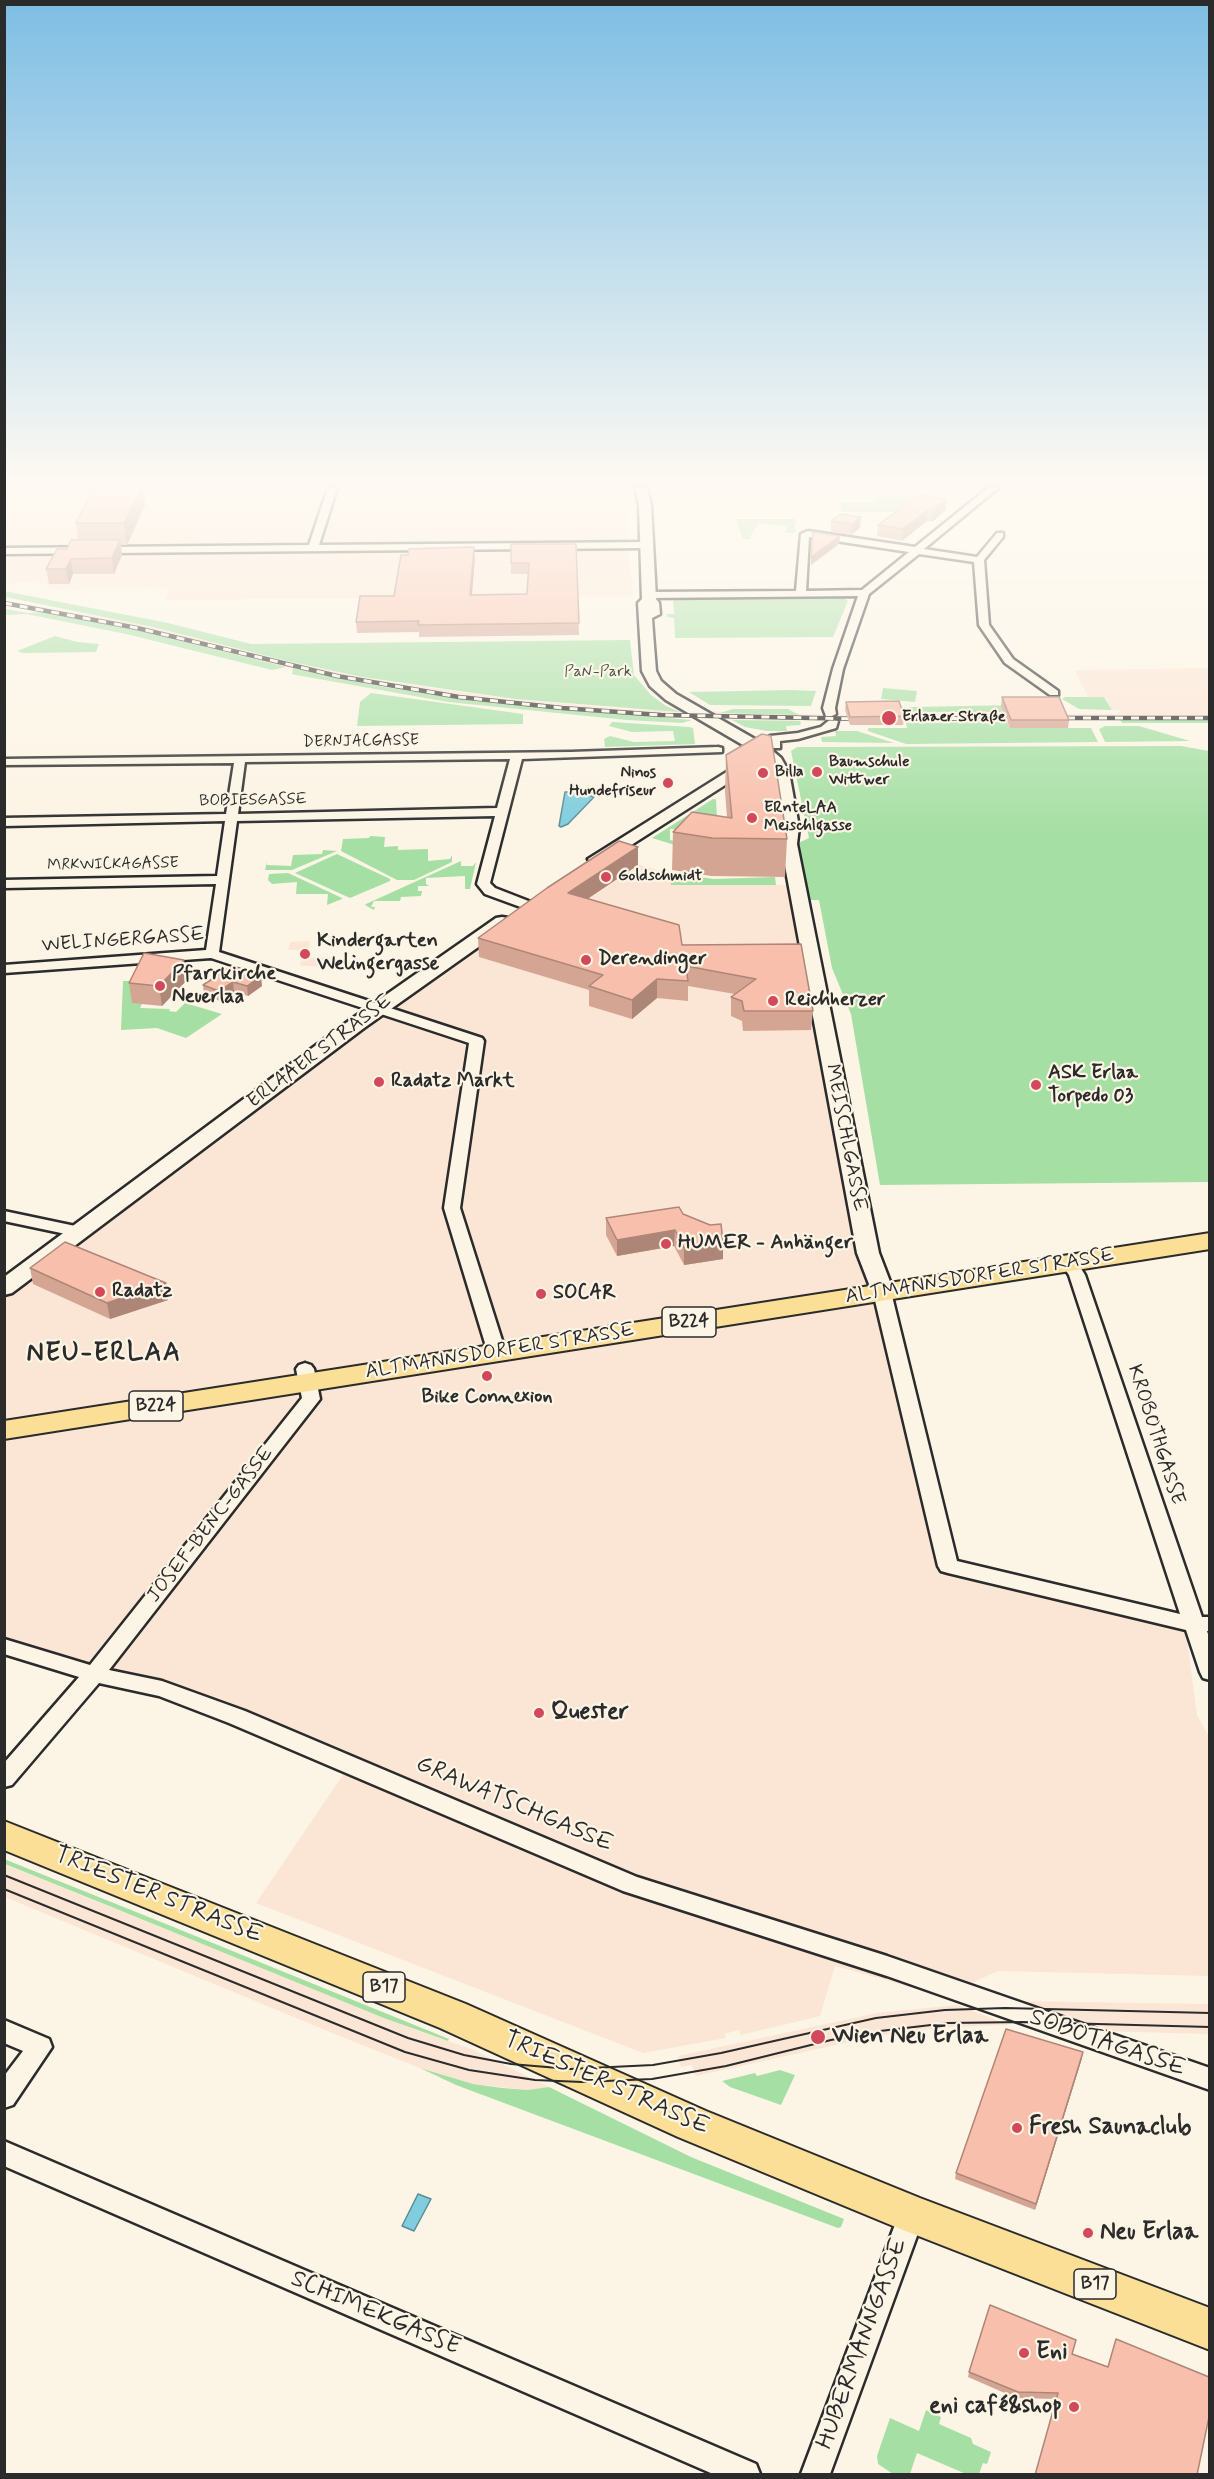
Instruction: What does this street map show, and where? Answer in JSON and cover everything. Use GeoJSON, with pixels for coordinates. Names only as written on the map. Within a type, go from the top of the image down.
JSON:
{"type":"FeatureCollection","features":[{"type":"Feature","properties":{"kind":"main road","name":"ALTMANNSDORFER STRASSE"},"geometry":{"type":"LineString","coordinates":[[4,1430],[306,1376],[880,1286],[1209,1229]]}},
{"type":"Feature","properties":{"kind":"main road","name":"ALTMANNSDORFER STRASSE"},"geometry":{"type":"LineString","coordinates":[[880,1286],[1070,1263],[1209,1241]]}},
{"type":"Feature","properties":{"kind":"main road","name":"ALTMANNSDORFER STRASSE"},"geometry":{"type":"LineString","coordinates":[[4,1414],[306,1376]]}},
{"type":"Feature","properties":{"kind":"main road","name":"TRIESTER STRASSE"},"geometry":{"type":"LineString","coordinates":[[4,1834],[453,2016],[692,2124],[912,2214],[1209,2330]]}},
{"type":"Feature","properties":{"kind":"street","name":"MEISCHLGASSE"},"geometry":{"type":"LineString","coordinates":[[645,604],[649,671],[652,679],[671,697],[711,722],[765,744],[779,769],[789,806],[791,827],[789,844],[868,1253],[880,1286],[948,1566],[1068,1596],[1202,1624]]}},
{"type":"Feature","properties":{"kind":"street"},"geometry":{"type":"LineString","coordinates":[[585,867],[759,757],[765,744],[832,726],[831,700],[838,669],[861,604]]}},
{"type":"Feature","properties":{"kind":"street"},"geometry":{"type":"LineString","coordinates":[[984,604],[986,628],[1009,661],[1054,693]]}},
{"type":"Feature","properties":{"kind":"street","name":"DERNJACGASSE"},"geometry":{"type":"LineString","coordinates":[[4,762],[517,756],[718,750]]}},
{"type":"Feature","properties":{"kind":"street"},"geometry":{"type":"LineString","coordinates":[[517,756],[483,884],[490,891],[531,902]]}},
{"type":"Feature","properties":{"kind":"street"},"geometry":{"type":"LineString","coordinates":[[213,954],[240,760]]}},
{"type":"Feature","properties":{"kind":"street","name":"BOBIESGASSE"},"geometry":{"type":"LineString","coordinates":[[4,822],[502,812]]}},
{"type":"Feature","properties":{"kind":"street","name":"MRKWICKAGASSE"},"geometry":{"type":"LineString","coordinates":[[4,884],[222,880]]}},
{"type":"Feature","properties":{"kind":"street","name":"ERLAAER STRASSE"},"geometry":{"type":"LineString","coordinates":[[4,1288],[379,1008],[531,902]]}},
{"type":"Feature","properties":{"kind":"street","name":"WELINGERGASSE"},"geometry":{"type":"LineString","coordinates":[[4,969],[213,954],[477,1041],[452,1208],[495,1347]]}},
{"type":"Feature","properties":{"kind":"street"},"geometry":{"type":"LineString","coordinates":[[4,1216],[80,1232]]}},
{"type":"Feature","properties":{"kind":"street","name":"KROBOTHGASSE"},"geometry":{"type":"LineString","coordinates":[[1070,1263],[1077,1275],[1202,1624],[1209,1672]]}},
{"type":"Feature","properties":{"kind":"street","name":"JOSEF-BENC-GASSE"},"geometry":{"type":"LineString","coordinates":[[4,1779],[94,1674],[311,1399],[306,1376]]}},
{"type":"Feature","properties":{"kind":"street","name":"GRAWATSCHGASSE"},"geometry":{"type":"LineString","coordinates":[[4,1646],[94,1674],[162,1689],[237,1717],[631,1884],[886,1966],[1005,2008]]}},
{"type":"Feature","properties":{"kind":"street","name":"SOBOTAGASSE"},"geometry":{"type":"LineString","coordinates":[[1005,2008],[1209,2079]]}},
{"type":"Feature","properties":{"kind":"street"},"geometry":{"type":"LineString","coordinates":[[4,2031],[40,2047],[4,2097]]}},
{"type":"Feature","properties":{"kind":"street","name":"SCHIMEKGASSE"},"geometry":{"type":"LineString","coordinates":[[4,2153],[746,2475]]}},
{"type":"Feature","properties":{"kind":"street","name":"HUBERMANNGASSE"},"geometry":{"type":"LineString","coordinates":[[815,2475],[912,2214]]}},
{"type":"Feature","properties":{"kind":"shaded area"},"geometry":{"type":"Polygon","coordinates":[[[5,604],[25,604],[141,624],[287,661],[385,681],[510,699],[627,709],[852,715],[1117,714],[1120,710],[1112,710],[1106,698],[1088,697],[1075,670],[1209,668],[1209,719],[751,721],[537,708],[409,691],[301,671],[131,628],[5,604]]]}},
{"type":"Feature","properties":{"kind":"shaded area"},"geometry":{"type":"Polygon","coordinates":[[[619,859],[668,873],[671,885],[787,885],[864,1186],[875,1289],[953,1564],[1186,1633],[1197,1715],[1209,1737],[1209,1976],[998,1971],[943,1996],[835,1966],[820,2016],[741,2035],[739,2030],[724,2034],[726,2038],[643,2053],[256,1903],[347,1769],[94,1674],[5,1646],[5,1288],[379,1008],[619,859]]]}},
{"type":"Feature","properties":{"kind":"shaded area","name":"Kindergarten Welingergasse"},"geometry":{"type":"Polygon","coordinates":[[[310,941],[307,958],[337,957],[336,966],[319,969],[318,966],[300,966],[303,950],[288,950],[290,942],[310,941]]]}},
{"type":"Feature","properties":{"kind":"shaded area"},"geometry":{"type":"Polygon","coordinates":[[[4,1864],[418,2031],[474,2050],[549,2087],[528,2090],[473,2084],[420,2068],[337,2035],[5,1897],[4,1864]]]}},
{"type":"Feature","properties":{"kind":"shaded area"},"geometry":{"type":"Polygon","coordinates":[[[1014,2001],[1209,2004],[1209,2034],[1100,2031],[1014,2001]]]}},
{"type":"Feature","properties":{"kind":"shaded area"},"geometry":{"type":"Polygon","coordinates":[[[957,2005],[1009,2025],[945,2027],[876,2036],[696,2076],[692,2065],[681,2067],[678,2056],[877,2013],[957,2005]]]}},
{"type":"Feature","properties":{"kind":"green space","name":"PaN-Park"},"geometry":{"type":"Polygon","coordinates":[[[38,604],[69,604],[168,623],[251,644],[630,640],[634,675],[651,695],[666,706],[680,712],[515,699],[363,677],[287,661],[153,627],[38,604]]]}},
{"type":"Feature","properties":{"kind":"green space"},"geometry":{"type":"Polygon","coordinates":[[[673,604],[847,604],[833,637],[675,638],[674,618],[667,617],[667,614],[674,614],[673,604]]]}},
{"type":"Feature","properties":{"kind":"green space"},"geometry":{"type":"Polygon","coordinates":[[[5,609],[28,613],[44,612],[113,624],[286,667],[272,670],[126,634],[26,614],[5,615],[5,609]]]}},
{"type":"Feature","properties":{"kind":"green space"},"geometry":{"type":"Polygon","coordinates":[[[55,636],[77,642],[99,644],[96,652],[23,653],[17,651],[55,636]]]}},
{"type":"Feature","properties":{"kind":"green space"},"geometry":{"type":"Polygon","coordinates":[[[293,668],[378,686],[473,701],[692,720],[682,723],[627,720],[448,702],[296,675],[292,674],[293,668]]]}},
{"type":"Feature","properties":{"kind":"green space"},"geometry":{"type":"Polygon","coordinates":[[[883,688],[917,691],[915,702],[881,699],[883,688]]]}},
{"type":"Feature","properties":{"kind":"green space"},"geometry":{"type":"Polygon","coordinates":[[[816,691],[811,706],[710,705],[689,692],[816,691]]]}},
{"type":"Feature","properties":{"kind":"green space"},"geometry":{"type":"Polygon","coordinates":[[[371,693],[523,714],[523,724],[357,726],[360,702],[371,693]]]}},
{"type":"Feature","properties":{"kind":"green space"},"geometry":{"type":"Polygon","coordinates":[[[1048,697],[1061,704],[1002,706],[1003,712],[899,712],[898,710],[912,707],[1021,705],[1048,697]]]}},
{"type":"Feature","properties":{"kind":"green space"},"geometry":{"type":"Polygon","coordinates":[[[1065,697],[1104,697],[1112,710],[1079,709],[1062,699],[1065,697]]]}},
{"type":"Feature","properties":{"kind":"green space"},"geometry":{"type":"Polygon","coordinates":[[[733,709],[788,709],[799,715],[720,713],[733,709]]]}},
{"type":"Feature","properties":{"kind":"green space"},"geometry":{"type":"Polygon","coordinates":[[[1209,719],[1209,723],[1122,723],[1120,720],[1209,719]]]}},
{"type":"Feature","properties":{"kind":"green space"},"geometry":{"type":"Polygon","coordinates":[[[732,720],[800,721],[801,723],[786,726],[787,731],[767,731],[745,727],[732,720]]]}},
{"type":"Feature","properties":{"kind":"green space"},"geometry":{"type":"Polygon","coordinates":[[[612,722],[693,728],[695,744],[605,747],[604,739],[610,736],[634,742],[675,741],[673,731],[632,732],[609,726],[612,722]]]}},
{"type":"Feature","properties":{"kind":"green space"},"geometry":{"type":"Polygon","coordinates":[[[1007,722],[1010,728],[1091,728],[1098,742],[906,744],[868,731],[868,728],[907,728],[906,723],[1007,722]]]}},
{"type":"Feature","properties":{"kind":"green space"},"geometry":{"type":"Polygon","coordinates":[[[1105,726],[1139,726],[1190,741],[1105,742],[1099,729],[1105,726]]]}},
{"type":"Feature","properties":{"kind":"green space"},"geometry":{"type":"Polygon","coordinates":[[[835,731],[857,731],[894,743],[822,742],[821,737],[836,736],[835,731]]]}},
{"type":"Feature","properties":{"kind":"green space"},"geometry":{"type":"Polygon","coordinates":[[[1181,746],[1209,751],[1209,1182],[880,1185],[851,1014],[832,968],[819,900],[806,900],[796,844],[809,838],[791,751],[797,747],[1181,746]]]}},
{"type":"Feature","properties":{"kind":"green space"},"geometry":{"type":"Polygon","coordinates":[[[716,799],[717,819],[687,829],[670,829],[670,840],[689,845],[688,849],[652,838],[716,799]]]}},
{"type":"Feature","properties":{"kind":"green space"},"geometry":{"type":"Polygon","coordinates":[[[370,836],[385,837],[384,847],[398,846],[398,850],[428,849],[428,861],[450,859],[452,855],[452,862],[414,880],[397,880],[341,851],[343,839],[369,838],[370,836]]]}},
{"type":"Feature","properties":{"kind":"green space"},"geometry":{"type":"Polygon","coordinates":[[[323,850],[337,851],[292,870],[265,870],[267,862],[267,865],[291,866],[293,855],[322,854],[323,850]]]}},
{"type":"Feature","properties":{"kind":"green space"},"geometry":{"type":"Polygon","coordinates":[[[337,854],[390,881],[350,898],[295,873],[337,854]]]}},
{"type":"Feature","properties":{"kind":"green space"},"geometry":{"type":"Polygon","coordinates":[[[461,861],[461,866],[473,866],[476,862],[470,889],[465,889],[465,876],[426,878],[426,884],[429,886],[418,886],[418,891],[422,891],[421,896],[401,897],[400,901],[374,901],[371,907],[375,907],[374,910],[365,905],[366,904],[461,861]]]}},
{"type":"Feature","properties":{"kind":"green space"},"geometry":{"type":"Polygon","coordinates":[[[288,873],[342,899],[327,905],[328,894],[296,894],[297,882],[272,884],[268,880],[269,874],[288,873]]]}},
{"type":"Feature","properties":{"kind":"green space"},"geometry":{"type":"Polygon","coordinates":[[[668,873],[714,879],[775,877],[776,885],[671,885],[668,873]]]}},
{"type":"Feature","properties":{"kind":"green space"},"geometry":{"type":"Polygon","coordinates":[[[123,981],[132,981],[142,1004],[140,1008],[170,1009],[169,1011],[176,1012],[185,1003],[222,1014],[186,1038],[157,1028],[121,1030],[123,981]]]}},
{"type":"Feature","properties":{"kind":"green space"},"geometry":{"type":"Polygon","coordinates":[[[4,1859],[449,2039],[448,2041],[384,2018],[5,1864],[4,1859]]]}},
{"type":"Feature","properties":{"kind":"green space"},"geometry":{"type":"Polygon","coordinates":[[[420,2068],[473,2084],[528,2090],[549,2087],[691,2157],[844,2219],[841,2227],[838,2228],[456,2085],[420,2068]]]}},
{"type":"Feature","properties":{"kind":"green space"},"geometry":{"type":"Polygon","coordinates":[[[780,2070],[795,2075],[781,2105],[730,2087],[722,2081],[755,2073],[757,2076],[780,2070]]]}},
{"type":"Feature","properties":{"kind":"green space"},"geometry":{"type":"Polygon","coordinates":[[[926,2410],[941,2417],[939,2424],[971,2438],[973,2444],[991,2452],[987,2464],[983,2463],[979,2474],[966,2474],[917,2453],[910,2474],[893,2474],[878,2464],[877,2456],[890,2418],[919,2431],[926,2410]]]}},
{"type":"Feature","properties":{"kind":"water"},"geometry":{"type":"Polygon","coordinates":[[[565,792],[578,792],[594,797],[568,824],[561,827],[559,826],[565,792]]]}},
{"type":"Feature","properties":{"kind":"water"},"geometry":{"type":"Polygon","coordinates":[[[418,2194],[431,2199],[414,2231],[402,2226],[418,2194]]]}},
{"type":"Feature","properties":{"kind":"building"},"geometry":{"type":"Polygon","coordinates":[[[359,604],[578,604],[579,623],[418,625],[419,621],[356,622],[359,604]]]}},
{"type":"Feature","properties":{"kind":"building"},"geometry":{"type":"Polygon","coordinates":[[[1002,697],[1059,697],[1069,720],[1011,720],[1002,697]]]}},
{"type":"Feature","properties":{"kind":"building"},"geometry":{"type":"Polygon","coordinates":[[[899,701],[904,716],[850,717],[846,702],[899,701]]]}},
{"type":"Feature","properties":{"kind":"building"},"geometry":{"type":"Polygon","coordinates":[[[762,734],[771,736],[787,839],[712,838],[673,832],[692,812],[732,818],[726,755],[762,734]]]}},
{"type":"Feature","properties":{"kind":"building"},"geometry":{"type":"Polygon","coordinates":[[[619,841],[638,847],[568,893],[679,925],[682,945],[801,944],[813,1011],[744,1011],[742,1001],[731,997],[756,979],[686,966],[688,981],[657,979],[632,1000],[589,986],[603,975],[478,938],[547,888],[619,841]]]}},
{"type":"Feature","properties":{"kind":"building"},"geometry":{"type":"Polygon","coordinates":[[[144,953],[184,960],[159,986],[129,983],[144,953]]]}},
{"type":"Feature","properties":{"kind":"building"},"geometry":{"type":"Polygon","coordinates":[[[232,966],[261,976],[247,986],[233,982],[219,991],[203,985],[232,966]]]}},
{"type":"Feature","properties":{"kind":"building"},"geometry":{"type":"Polygon","coordinates":[[[679,1207],[683,1214],[710,1225],[721,1224],[723,1242],[684,1248],[675,1230],[617,1240],[606,1218],[679,1207]]]}},
{"type":"Feature","properties":{"kind":"building"},"geometry":{"type":"Polygon","coordinates":[[[65,1242],[166,1283],[107,1303],[30,1268],[65,1242]]]}},
{"type":"Feature","properties":{"kind":"building","name":"Fresh Saunaclub"},"geometry":{"type":"Polygon","coordinates":[[[1006,2029],[1083,2052],[1036,2204],[956,2173],[1006,2029]]]}},
{"type":"Feature","properties":{"kind":"building"},"geometry":{"type":"Polygon","coordinates":[[[990,2305],[1076,2340],[1072,2354],[1108,2367],[1116,2339],[1209,2377],[1209,2417],[1197,2475],[1035,2475],[1058,2393],[1018,2392],[969,2372],[990,2305]]]}},
{"type":"Feature","properties":{"kind":"tram line"},"geometry":{"type":"LineString","coordinates":[[4,1875],[408,2038],[464,2055],[511,2064],[570,2069],[653,2065],[721,2053],[876,2018],[945,2010],[1005,2008],[1210,2013]]}},
{"type":"Feature","properties":{"kind":"tram line"},"geometry":{"type":"LineString","coordinates":[[4,1889],[405,2052],[469,2070],[535,2080],[582,2082],[652,2079],[726,2066],[831,2040],[880,2031],[948,2023],[1022,2022],[1210,2027]]}},
{"type":"Feature","properties":{"kind":"railway"},"geometry":{"type":"LineString","coordinates":[[8,604],[137,628],[337,676],[459,697],[562,708],[661,715],[865,719]]}},
{"type":"Feature","properties":{"kind":"railway"},"geometry":{"type":"LineString","coordinates":[[886,719],[1024,718]]}},
{"type":"Feature","properties":{"kind":"railway"},"geometry":{"type":"LineString","coordinates":[[1051,718],[1210,718]]}},
{"type":"Feature","properties":{"kind":"place","name":"Erlaaer Straße"},"geometry":{"type":"Point","coordinates":[889,718]}},
{"type":"Feature","properties":{"kind":"place","name":"Baumschule Wittwer"},"geometry":{"type":"Point","coordinates":[817,772]}},
{"type":"Feature","properties":{"kind":"place","name":"Billa"},"geometry":{"type":"Point","coordinates":[763,773]}},
{"type":"Feature","properties":{"kind":"place","name":"Ninos Hundefriseur"},"geometry":{"type":"Point","coordinates":[668,783]}},
{"type":"Feature","properties":{"kind":"place","name":"ERnteLAA Meischlgasse"},"geometry":{"type":"Point","coordinates":[752,818]}},
{"type":"Feature","properties":{"kind":"place","name":"Goldschmidt"},"geometry":{"type":"Point","coordinates":[606,877]}},
{"type":"Feature","properties":{"kind":"place","name":"Kindergarten Welingergasse"},"geometry":{"type":"Point","coordinates":[305,954]}},
{"type":"Feature","properties":{"kind":"place","name":"Derendinger"},"geometry":{"type":"Point","coordinates":[586,960]}},
{"type":"Feature","properties":{"kind":"place","name":"Pfarrkirche Neuerlaa"},"geometry":{"type":"Point","coordinates":[160,986]}},
{"type":"Feature","properties":{"kind":"place","name":"Reichherzer"},"geometry":{"type":"Point","coordinates":[773,1001]}},
{"type":"Feature","properties":{"kind":"place","name":"Radatz Markt"},"geometry":{"type":"Point","coordinates":[379,1082]}},
{"type":"Feature","properties":{"kind":"place","name":"ASK Erlaa Torpedo 03"},"geometry":{"type":"Point","coordinates":[1036,1085]}},
{"type":"Feature","properties":{"kind":"place","name":"HUMER - Anhänger"},"geometry":{"type":"Point","coordinates":[666,1244]}},
{"type":"Feature","properties":{"kind":"place","name":"Radatz"},"geometry":{"type":"Point","coordinates":[100,1292]}},
{"type":"Feature","properties":{"kind":"place","name":"SOCAR"},"geometry":{"type":"Point","coordinates":[541,1294]}},
{"type":"Feature","properties":{"kind":"place","name":"Bike Connexion"},"geometry":{"type":"Point","coordinates":[487,1376]}},
{"type":"Feature","properties":{"kind":"place","name":"Quester"},"geometry":{"type":"Point","coordinates":[539,1713]}},
{"type":"Feature","properties":{"kind":"place","name":"Wien Neu Erlaa"},"geometry":{"type":"Point","coordinates":[818,2037]}},
{"type":"Feature","properties":{"kind":"place","name":"Fresh Saunaclub"},"geometry":{"type":"Point","coordinates":[1017,2128]}},
{"type":"Feature","properties":{"kind":"place","name":"Neu Erlaa"},"geometry":{"type":"Point","coordinates":[1088,2233]}},
{"type":"Feature","properties":{"kind":"place","name":"Eni"},"geometry":{"type":"Point","coordinates":[1024,2353]}},
{"type":"Feature","properties":{"kind":"place","name":"eni café&shop"},"geometry":{"type":"Point","coordinates":[1074,2407]}},
{"type":"Feature","properties":{"kind":"district","name":"NEU-ERLAA"},"geometry":{"type":"Point","coordinates":[104,1355]}}]}
